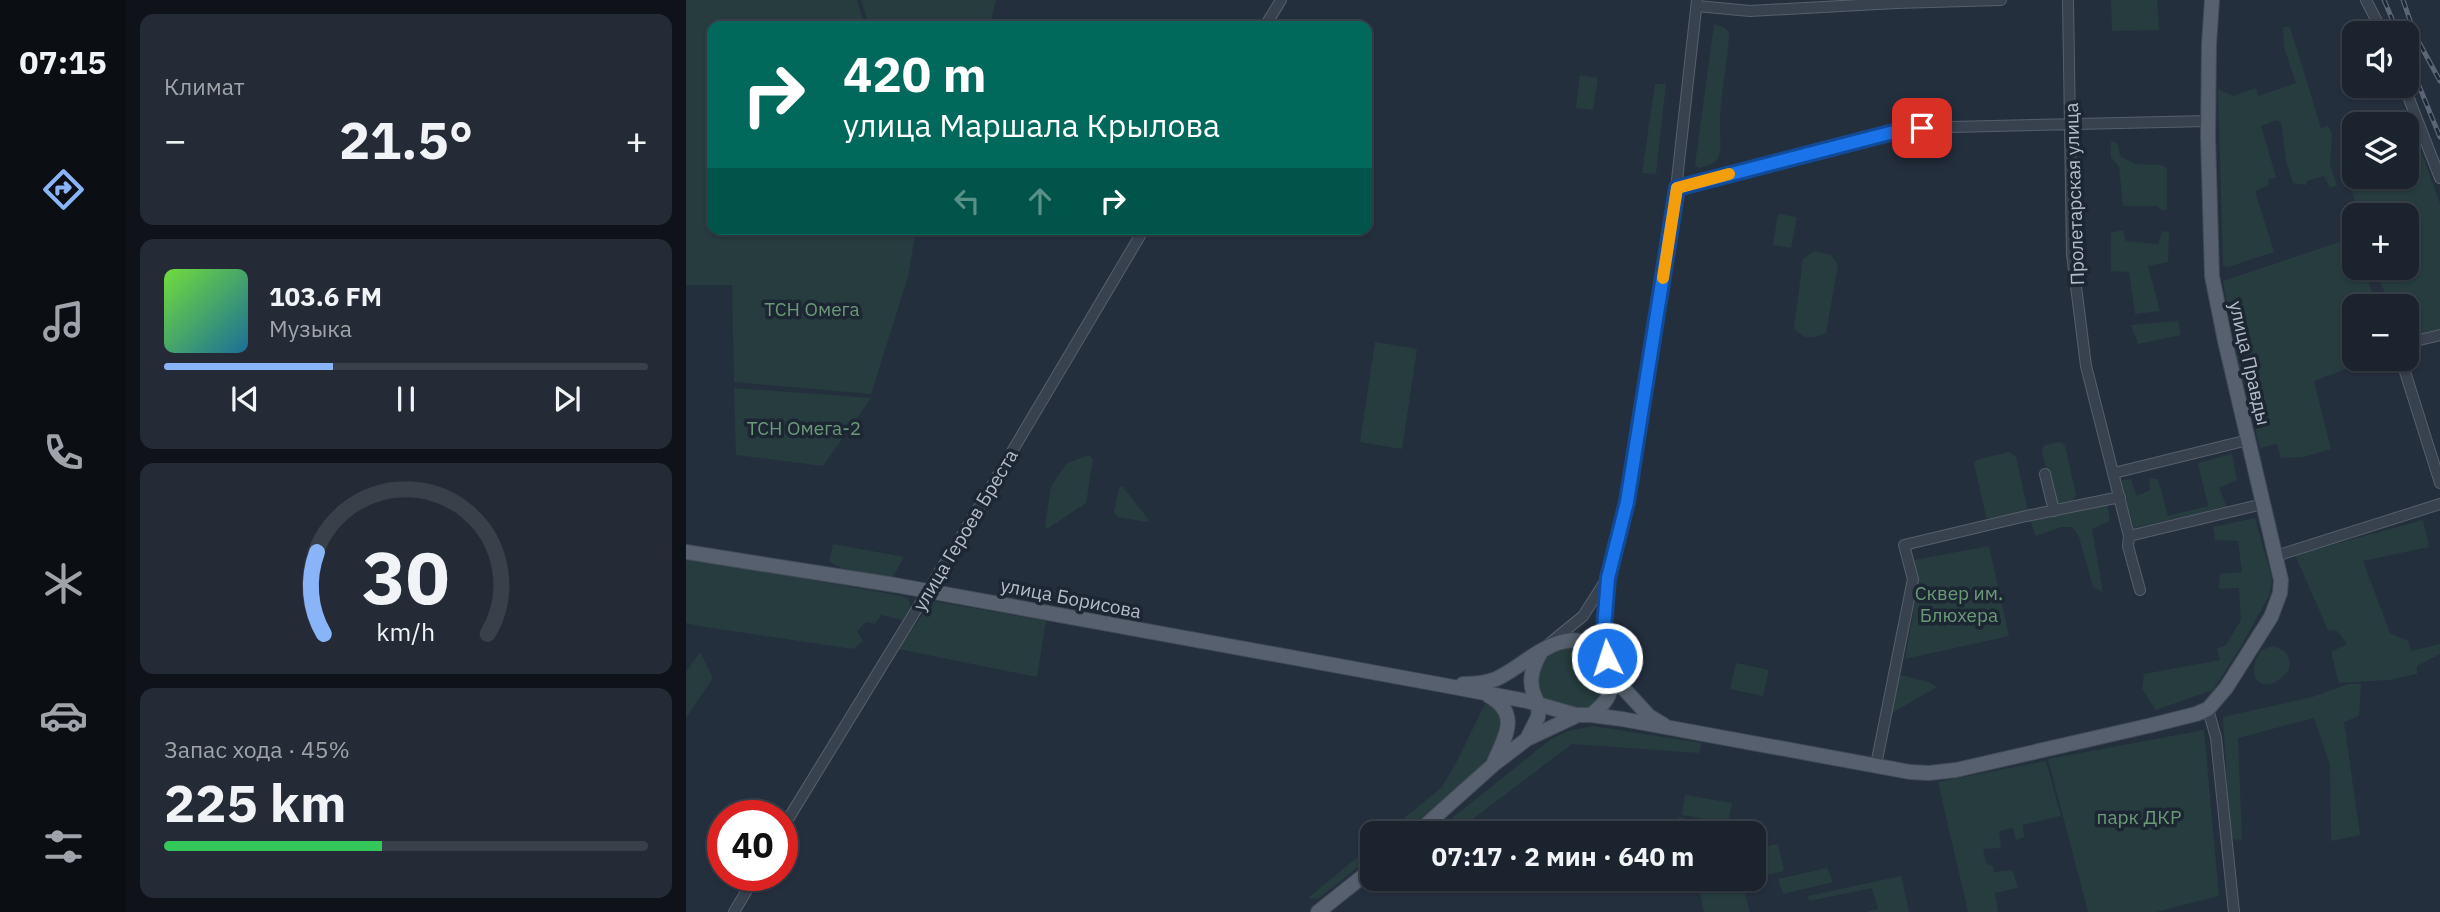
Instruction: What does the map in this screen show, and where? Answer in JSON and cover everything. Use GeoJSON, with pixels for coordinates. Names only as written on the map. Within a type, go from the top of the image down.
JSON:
{"type":"FeatureCollection","features":[{"type":"Feature","properties":{"kind":"main road","name":"улица Правды"},"geometry":{"type":"LineString","coordinates":[[2208,709],[2243,662],[2277,602],[2281,580],[2212,276],[2208,121],[2212,0]]}},
{"type":"Feature","properties":{"kind":"main road","name":"улица Борисова"},"geometry":{"type":"LineString","coordinates":[[686,552],[928,592],[1448,686],[1538,705]]}},
{"type":"Feature","properties":{"kind":"main road"},"geometry":{"type":"LineString","coordinates":[[1430,821],[1493,765],[1527,739],[1602,706],[1611,692],[1612,677],[1607,658],[1597,649],[1585,642],[1571,639],[1563,640],[1542,651],[1530,680],[1532,694],[1538,705],[1538,717],[1527,739]]}},
{"type":"Feature","properties":{"kind":"main road","name":"улица Борисова"},"geometry":{"type":"LineString","coordinates":[[1448,686],[1496,679],[1542,651]]}},
{"type":"Feature","properties":{"kind":"main road"},"geometry":{"type":"LineString","coordinates":[[1612,677],[1649,716],[1668,728]]}},
{"type":"Feature","properties":{"kind":"main road"},"geometry":{"type":"LineString","coordinates":[[1485,694],[1499,702],[1508,712],[1508,729],[1493,765]]}},
{"type":"Feature","properties":{"kind":"main road"},"geometry":{"type":"LineString","coordinates":[[1538,705],[1920,772],[1956,770],[2152,725],[2208,709]]}},
{"type":"Feature","properties":{"kind":"main road"},"geometry":{"type":"LineString","coordinates":[[1318,912],[1360,879]]}},
{"type":"Feature","properties":{"kind":"street"},"geometry":{"type":"LineString","coordinates":[[1268,21],[1281,0]]}},
{"type":"Feature","properties":{"kind":"street"},"geometry":{"type":"LineString","coordinates":[[1607,658],[1603,641],[1608,578],[1627,502],[1677,188],[1697,3],[1750,11],[1812,3],[2001,0]]}},
{"type":"Feature","properties":{"kind":"street","name":"Пролетарская улица"},"geometry":{"type":"LineString","coordinates":[[2068,0],[2074,268],[2086,366],[2120,497],[2129,536],[2128,546],[2140,590]]}},
{"type":"Feature","properties":{"kind":"street"},"geometry":{"type":"LineString","coordinates":[[2366,0],[2377,21]]}},
{"type":"Feature","properties":{"kind":"street"},"geometry":{"type":"LineString","coordinates":[[2409,98],[2440,178]]}},
{"type":"Feature","properties":{"kind":"street"},"geometry":{"type":"LineString","coordinates":[[1677,188],[1909,128],[2208,121]]}},
{"type":"Feature","properties":{"kind":"street","name":"улица Героев Бреста"},"geometry":{"type":"LineString","coordinates":[[798,803],[928,592],[1140,235]]}},
{"type":"Feature","properties":{"kind":"street"},"geometry":{"type":"LineString","coordinates":[[2419,340],[2440,335]]}},
{"type":"Feature","properties":{"kind":"street"},"geometry":{"type":"LineString","coordinates":[[2405,371],[2440,483]]}},
{"type":"Feature","properties":{"kind":"street"},"geometry":{"type":"LineString","coordinates":[[2114,473],[2248,440]]}},
{"type":"Feature","properties":{"kind":"street"},"geometry":{"type":"LineString","coordinates":[[2045,474],[2054,511]]}},
{"type":"Feature","properties":{"kind":"street"},"geometry":{"type":"LineString","coordinates":[[1876,765],[1913,579],[1904,545],[2120,497]]}},
{"type":"Feature","properties":{"kind":"street"},"geometry":{"type":"LineString","coordinates":[[2129,536],[2263,504]]}},
{"type":"Feature","properties":{"kind":"street"},"geometry":{"type":"LineString","coordinates":[[2276,556],[2440,504]]}},
{"type":"Feature","properties":{"kind":"street"},"geometry":{"type":"LineString","coordinates":[[1542,651],[1583,615],[1608,578]]}},
{"type":"Feature","properties":{"kind":"street"},"geometry":{"type":"LineString","coordinates":[[2208,709],[2216,738],[2234,912]]}},
{"type":"Feature","properties":{"kind":"street"},"geometry":{"type":"LineString","coordinates":[[734,912],[746,891]]}},
{"type":"Feature","properties":{"kind":"green space","name":"ТСН Омега"},"geometry":{"type":"Polygon","coordinates":[[[686,0],[857,0],[863,21],[707,21],[707,235],[915,235],[908,277],[871,394],[734,382],[732,285],[686,285],[686,0]]]}},
{"type":"Feature","properties":{"kind":"green space"},"geometry":{"type":"Polygon","coordinates":[[[861,0],[996,0],[991,21],[867,21],[861,0]]]}},
{"type":"Feature","properties":{"kind":"green space"},"geometry":{"type":"Polygon","coordinates":[[[2111,0],[2157,0],[2159,30],[2112,31],[2111,0]]]}},
{"type":"Feature","properties":{"kind":"green space"},"geometry":{"type":"Polygon","coordinates":[[[1714,24],[1729,32],[1721,106],[1720,148],[1716,160],[1699,168],[1695,165],[1714,24]]]}},
{"type":"Feature","properties":{"kind":"green space"},"geometry":{"type":"Polygon","coordinates":[[[2283,27],[2290,27],[2321,128],[2328,126],[2332,133],[2330,165],[2337,185],[2330,188],[2324,176],[2307,181],[2306,185],[2293,183],[2286,161],[2281,122],[2277,120],[2261,126],[2276,177],[2268,180],[2269,185],[2255,191],[2274,252],[2228,267],[2223,266],[2218,89],[2233,96],[2256,88],[2258,96],[2296,83],[2284,47],[2283,27]]]}},
{"type":"Feature","properties":{"kind":"green space"},"geometry":{"type":"Polygon","coordinates":[[[1580,75],[1598,78],[1593,110],[1576,108],[1580,75]]]}},
{"type":"Feature","properties":{"kind":"green space"},"geometry":{"type":"Polygon","coordinates":[[[1655,84],[1666,84],[1656,174],[1642,173],[1655,84]]]}},
{"type":"Feature","properties":{"kind":"green space"},"geometry":{"type":"Polygon","coordinates":[[[2111,141],[2117,143],[2121,157],[2136,164],[2161,165],[2167,168],[2167,210],[2161,210],[2157,206],[2123,206],[2119,167],[2111,157],[2111,141]]]}},
{"type":"Feature","properties":{"kind":"green space"},"geometry":{"type":"Polygon","coordinates":[[[2419,146],[2440,204],[2440,330],[2419,333],[2419,294],[2385,294],[2380,280],[2419,280],[2419,203],[2355,203],[2351,189],[2419,189],[2419,146]]]}},
{"type":"Feature","properties":{"kind":"green space"},"geometry":{"type":"Polygon","coordinates":[[[1778,214],[1797,217],[1791,248],[1773,245],[1778,214]]]}},
{"type":"Feature","properties":{"kind":"green space"},"geometry":{"type":"Polygon","coordinates":[[[2123,230],[2126,241],[2158,244],[2162,231],[2169,232],[2168,262],[2148,266],[2160,311],[2135,314],[2129,272],[2111,271],[2111,233],[2123,230]]]}},
{"type":"Feature","properties":{"kind":"green space"},"geometry":{"type":"Polygon","coordinates":[[[2342,241],[2342,280],[2367,280],[2373,294],[2342,294],[2342,371],[2314,381],[2331,449],[2304,457],[2281,458],[2277,444],[2260,448],[2237,358],[2223,281],[2342,241]]]}},
{"type":"Feature","properties":{"kind":"green space"},"geometry":{"type":"Polygon","coordinates":[[[1814,251],[1831,255],[1838,265],[1826,333],[1808,337],[1801,335],[1794,328],[1803,259],[1814,251]]]}},
{"type":"Feature","properties":{"kind":"green space"},"geometry":{"type":"Polygon","coordinates":[[[2178,321],[2181,335],[2138,344],[2131,325],[2178,321]]]}},
{"type":"Feature","properties":{"kind":"green space"},"geometry":{"type":"Polygon","coordinates":[[[1375,342],[1417,349],[1402,449],[1360,442],[1375,342]]]}},
{"type":"Feature","properties":{"kind":"green space","name":"ТСН Омега-2"},"geometry":{"type":"Polygon","coordinates":[[[734,388],[871,398],[823,466],[736,455],[734,388]]]}},
{"type":"Feature","properties":{"kind":"green space"},"geometry":{"type":"Polygon","coordinates":[[[2060,442],[2065,445],[2076,495],[2071,503],[2059,506],[2054,501],[2042,452],[2044,445],[2060,442]]]}},
{"type":"Feature","properties":{"kind":"green space"},"geometry":{"type":"Polygon","coordinates":[[[2009,452],[2016,457],[2027,507],[2023,512],[1991,521],[1986,516],[1974,464],[1976,460],[2009,452]]]}},
{"type":"Feature","properties":{"kind":"green space"},"geometry":{"type":"Polygon","coordinates":[[[2232,454],[2237,480],[2219,488],[2227,507],[2134,528],[2120,481],[2131,479],[2137,496],[2150,490],[2149,478],[2158,479],[2168,516],[2208,506],[2198,463],[2232,454]]]}},
{"type":"Feature","properties":{"kind":"green space"},"geometry":{"type":"Polygon","coordinates":[[[1089,455],[1093,459],[1086,503],[1047,529],[1045,527],[1051,486],[1067,463],[1089,455]]]}},
{"type":"Feature","properties":{"kind":"green space"},"geometry":{"type":"Polygon","coordinates":[[[1122,486],[1149,520],[1146,522],[1118,517],[1114,513],[1119,488],[1122,486]]]}},
{"type":"Feature","properties":{"kind":"green space"},"geometry":{"type":"Polygon","coordinates":[[[2107,502],[2110,521],[2092,529],[2103,592],[2093,587],[2079,537],[2072,527],[2061,527],[2036,536],[2030,520],[2107,502]]]}},
{"type":"Feature","properties":{"kind":"green space"},"geometry":{"type":"Polygon","coordinates":[[[2255,518],[2272,579],[2269,596],[2213,690],[2156,710],[2142,689],[2144,674],[2220,660],[2217,649],[2226,645],[2241,620],[2239,588],[2219,589],[2220,574],[2242,572],[2238,541],[2215,540],[2213,527],[2255,518]]]}},
{"type":"Feature","properties":{"kind":"green space"},"geometry":{"type":"Polygon","coordinates":[[[2423,520],[2429,547],[2363,561],[2390,633],[2408,641],[2411,651],[2440,644],[2440,654],[2417,666],[2417,674],[2389,680],[2339,683],[2331,652],[2347,644],[2337,631],[2328,630],[2295,555],[2423,520]]]}},
{"type":"Feature","properties":{"kind":"green space"},"geometry":{"type":"Polygon","coordinates":[[[833,544],[904,557],[893,576],[859,572],[841,568],[829,561],[833,544]]]}},
{"type":"Feature","properties":{"kind":"green space","name":"Сквер им. Блюхера"},"geometry":{"type":"Polygon","coordinates":[[[1989,546],[2009,636],[1905,659],[1918,586],[1914,560],[1989,546]]]}},
{"type":"Feature","properties":{"kind":"green space"},"geometry":{"type":"Polygon","coordinates":[[[686,558],[902,596],[908,599],[911,607],[903,620],[881,615],[875,624],[866,622],[857,631],[863,641],[853,649],[699,626],[686,623],[686,558]]]}},
{"type":"Feature","properties":{"kind":"green space"},"geometry":{"type":"Polygon","coordinates":[[[932,601],[1046,621],[1037,677],[898,649],[932,601]]]}},
{"type":"Feature","properties":{"kind":"green space"},"geometry":{"type":"Polygon","coordinates":[[[1577,646],[1598,657],[1606,672],[1604,687],[1584,712],[1548,704],[1535,688],[1539,668],[1546,656],[1577,646]]]}},
{"type":"Feature","properties":{"kind":"green space"},"geometry":{"type":"Polygon","coordinates":[[[2272,646],[2287,654],[2289,670],[2280,679],[2265,684],[2255,677],[2254,669],[2262,650],[2272,646]]]}},
{"type":"Feature","properties":{"kind":"green space"},"geometry":{"type":"Polygon","coordinates":[[[700,652],[713,678],[686,718],[686,672],[700,652]]]}},
{"type":"Feature","properties":{"kind":"green space"},"geometry":{"type":"Polygon","coordinates":[[[1736,663],[1769,670],[1763,696],[1730,689],[1736,663]]]}},
{"type":"Feature","properties":{"kind":"green space"},"geometry":{"type":"Polygon","coordinates":[[[1901,675],[1937,687],[1892,713],[1896,677],[1901,675]]]}},
{"type":"Feature","properties":{"kind":"green space"},"geometry":{"type":"Polygon","coordinates":[[[2348,684],[2361,684],[2359,716],[2344,722],[2360,835],[2331,841],[2330,765],[2314,718],[2238,738],[2242,840],[2230,839],[2223,717],[2312,697],[2348,684]]]}},
{"type":"Feature","properties":{"kind":"green space"},"geometry":{"type":"Polygon","coordinates":[[[1485,704],[1496,706],[1502,715],[1502,730],[1495,746],[1482,763],[1447,797],[1416,821],[1401,821],[1441,788],[1485,704]]]}},
{"type":"Feature","properties":{"kind":"green space"},"geometry":{"type":"Polygon","coordinates":[[[1593,726],[1702,743],[1699,753],[1572,744],[1470,821],[1451,821],[1551,739],[1568,731],[1593,726]]]}},
{"type":"Feature","properties":{"kind":"green space","name":"парк ДКР"},"geometry":{"type":"Polygon","coordinates":[[[2204,730],[2219,896],[2156,912],[2088,912],[2048,759],[2204,730]]]}},
{"type":"Feature","properties":{"kind":"green space"},"geometry":{"type":"Polygon","coordinates":[[[2046,761],[2061,816],[2023,825],[2024,837],[2016,840],[2013,828],[1999,831],[2001,848],[1983,849],[1986,863],[1993,866],[1994,872],[2012,870],[2018,888],[1995,893],[1998,912],[1968,912],[1938,782],[2046,761]]]}},
{"type":"Feature","properties":{"kind":"green space"},"geometry":{"type":"Polygon","coordinates":[[[1685,795],[1732,803],[1728,821],[1682,815],[1685,795]]]}},
{"type":"Feature","properties":{"kind":"green space"},"geometry":{"type":"Polygon","coordinates":[[[1678,817],[1699,821],[1679,821],[1678,817]]]}},
{"type":"Feature","properties":{"kind":"green space"},"geometry":{"type":"Polygon","coordinates":[[[1778,844],[1784,871],[1767,875],[1766,846],[1778,844]]]}},
{"type":"Feature","properties":{"kind":"green space"},"geometry":{"type":"Polygon","coordinates":[[[1360,855],[1360,866],[1318,899],[1308,898],[1360,855]]]}},
{"type":"Feature","properties":{"kind":"green space"},"geometry":{"type":"Polygon","coordinates":[[[1827,868],[1833,882],[1783,894],[1778,879],[1827,868]]]}},
{"type":"Feature","properties":{"kind":"green space"},"geometry":{"type":"Polygon","coordinates":[[[1901,876],[1909,912],[1866,912],[1878,909],[1872,888],[1809,901],[1808,896],[1901,876]]]}},
{"type":"Feature","properties":{"kind":"green space"},"geometry":{"type":"Polygon","coordinates":[[[1700,891],[1744,891],[1750,912],[1704,912],[1700,891]]]}},
{"type":"Feature","properties":{"kind":"railway"},"geometry":{"type":"LineString","coordinates":[[2384,0],[2393,21]]}},
{"type":"Feature","properties":{"kind":"railway"},"geometry":{"type":"LineString","coordinates":[[2403,0],[2415,35],[2440,81]]}},
{"type":"Feature","properties":{"kind":"railway"},"geometry":{"type":"LineString","coordinates":[[2419,86],[2440,137]]}},
{"type":"Feature","properties":{"kind":"slow traffic"},"geometry":{"type":"LineString","coordinates":[[1663,278],[1677,188],[1729,174]]}},
{"type":"Feature","properties":{"kind":"route"},"geometry":{"type":"LineString","coordinates":[[1607,658],[1603,641],[1608,578],[1627,502],[1677,188],[1909,128],[1922,128]]}}]}
